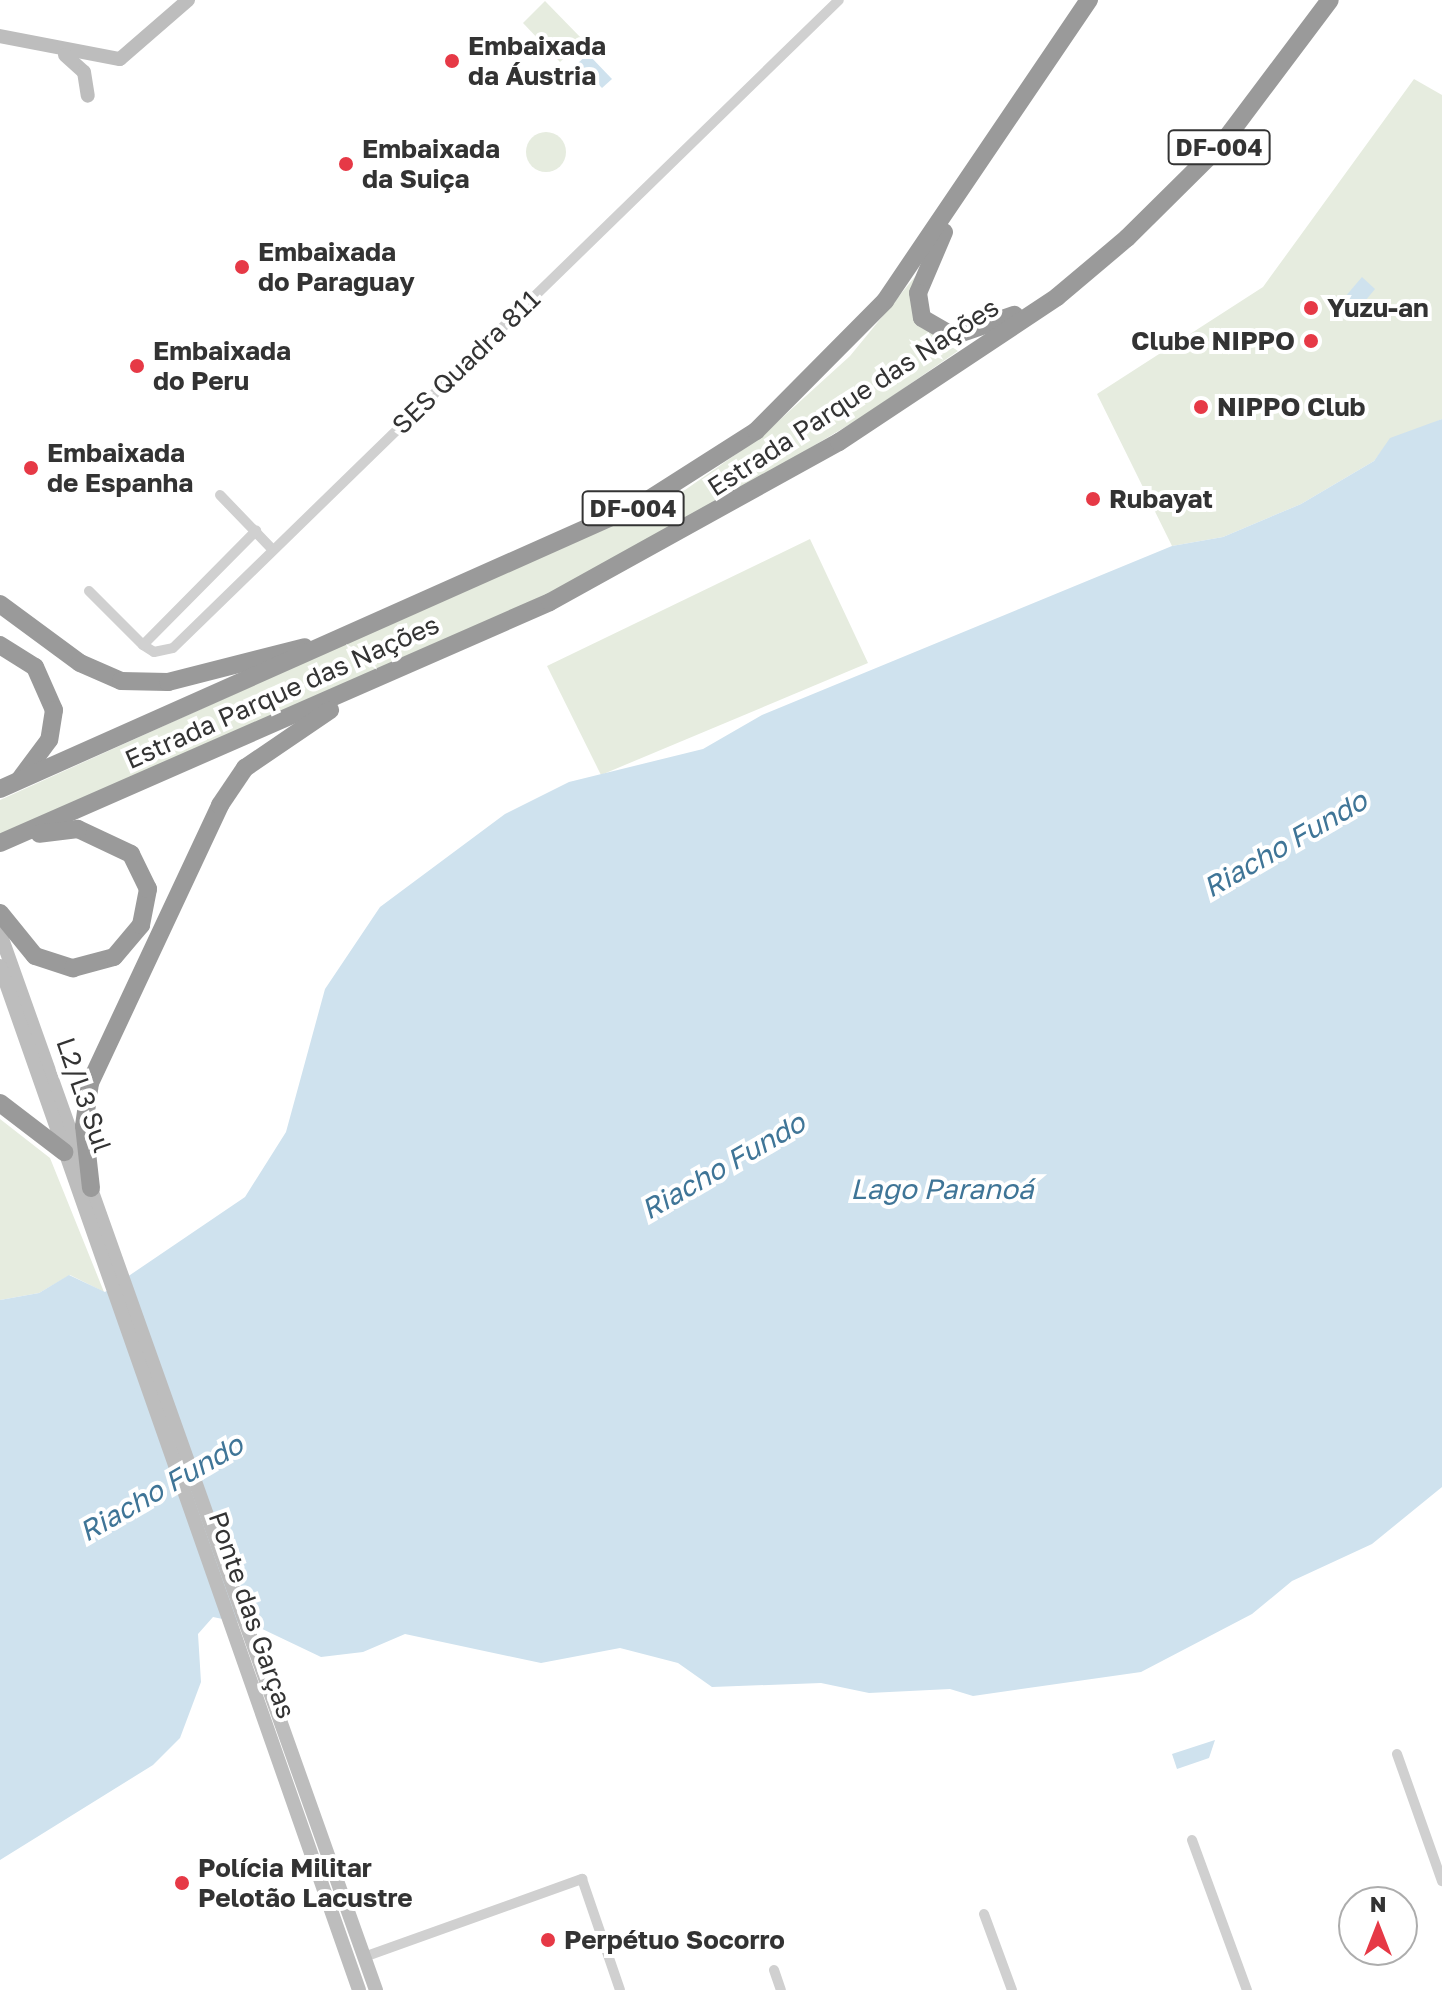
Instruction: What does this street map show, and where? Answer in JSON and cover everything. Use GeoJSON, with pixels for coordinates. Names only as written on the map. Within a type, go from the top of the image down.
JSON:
{"type":"FeatureCollection","features":[{"type":"Feature","properties":{"kind":"highway","name":"Estrada Parque das Nações"},"geometry":{"type":"LineString","coordinates":[[0,789],[340,641],[643,503],[756,431],[885,301],[1089,0]]}},
{"type":"Feature","properties":{"kind":"highway","name":"Estrada Parque das Nações"},"geometry":{"type":"LineString","coordinates":[[0,844],[390,673],[728,509],[1057,297],[1187,183],[1330,0]]}},
{"type":"Feature","properties":{"kind":"highway"},"geometry":{"type":"LineString","coordinates":[[961,193],[918,293],[931,328],[970,333],[1057,297]]}},
{"type":"Feature","properties":{"kind":"highway"},"geometry":{"type":"LineString","coordinates":[[0,604],[80,663],[139,683],[340,641]]}},
{"type":"Feature","properties":{"kind":"highway"},"geometry":{"type":"LineString","coordinates":[[0,645],[35,667],[54,710],[49,740],[18,781]]}},
{"type":"Feature","properties":{"kind":"highway"},"geometry":{"type":"LineString","coordinates":[[91,1188],[84,1126],[90,1083],[227,794],[267,749],[390,673]]}},
{"type":"Feature","properties":{"kind":"highway"},"geometry":{"type":"LineString","coordinates":[[0,844],[59,830],[95,833],[131,854],[148,889],[134,939],[87,967],[56,966],[35,956],[0,913]]}},
{"type":"Feature","properties":{"kind":"highway"},"geometry":{"type":"LineString","coordinates":[[0,1103],[64,1152]]}},
{"type":"Feature","properties":{"kind":"main road"},"geometry":{"type":"LineString","coordinates":[[0,36],[62,53],[129,56],[188,0]]}},
{"type":"Feature","properties":{"kind":"main road"},"geometry":{"type":"LineString","coordinates":[[62,53],[84,72],[88,96]]}},
{"type":"Feature","properties":{"kind":"main road","name":"L2/L3 Sul"},"geometry":{"type":"LineString","coordinates":[[0,933],[121,1273]]}},
{"type":"Feature","properties":{"kind":"main road","name":"L2/L3 Sul"},"geometry":{"type":"LineString","coordinates":[[0,966],[101,1256]]}},
{"type":"Feature","properties":{"kind":"main road","name":"Ponte das Garças"},"geometry":{"type":"LineString","coordinates":[[101,1256],[250,1664],[376,1990]]}},
{"type":"Feature","properties":{"kind":"main road","name":"Ponte das Garças"},"geometry":{"type":"LineString","coordinates":[[121,1273],[359,1990]]}},
{"type":"Feature","properties":{"kind":"street","name":"SES Quadra 811"},"geometry":{"type":"LineString","coordinates":[[143,645],[154,652],[173,648],[839,0]]}},
{"type":"Feature","properties":{"kind":"street"},"geometry":{"type":"LineString","coordinates":[[220,495],[273,550]]}},
{"type":"Feature","properties":{"kind":"street"},"geometry":{"type":"LineString","coordinates":[[89,591],[143,645],[256,531]]}},
{"type":"Feature","properties":{"kind":"street"},"geometry":{"type":"LineString","coordinates":[[1397,1754],[1442,1881]]}},
{"type":"Feature","properties":{"kind":"street"},"geometry":{"type":"LineString","coordinates":[[1192,1840],[1247,1990]]}},
{"type":"Feature","properties":{"kind":"street"},"geometry":{"type":"LineString","coordinates":[[364,1957],[582,1879],[620,1990]]}},
{"type":"Feature","properties":{"kind":"street"},"geometry":{"type":"LineString","coordinates":[[984,1914],[1012,1990]]}},
{"type":"Feature","properties":{"kind":"street"},"geometry":{"type":"LineString","coordinates":[[774,1970],[781,1990]]}},
{"type":"Feature","properties":{"kind":"shaded area"},"geometry":{"type":"Polygon","coordinates":[[[545,1],[583,40],[560,62],[523,23],[545,1]]]}},
{"type":"Feature","properties":{"kind":"shaded area","name":"Clube NIPPO"},"geometry":{"type":"Polygon","coordinates":[[[1414,79],[1442,95],[1442,419],[1387,444],[1374,461],[1301,504],[1223,537],[1172,546],[1097,394],[1263,287],[1414,79]]]}},
{"type":"Feature","properties":{"kind":"shaded area"},"geometry":{"type":"Polygon","coordinates":[[[546,132],[560,138],[566,152],[560,166],[546,172],[532,166],[526,152],[532,138],[546,132]]]}},
{"type":"Feature","properties":{"kind":"shaded area"},"geometry":{"type":"Polygon","coordinates":[[[927,262],[919,325],[958,351],[862,417],[664,535],[495,620],[0,837],[0,800],[685,490],[762,436],[850,356],[927,262]]]}},
{"type":"Feature","properties":{"kind":"shaded area"},"geometry":{"type":"Polygon","coordinates":[[[810,539],[868,663],[601,775],[547,666],[810,539]]]}},
{"type":"Feature","properties":{"kind":"shaded area"},"geometry":{"type":"Polygon","coordinates":[[[0,1119],[50,1158],[104,1292],[70,1275],[39,1293],[0,1300],[0,1119]]]}},
{"type":"Feature","properties":{"kind":"water"},"geometry":{"type":"Polygon","coordinates":[[[588,54],[612,79],[602,88],[578,63],[588,54]]]}},
{"type":"Feature","properties":{"kind":"water"},"geometry":{"type":"Polygon","coordinates":[[[1362,277],[1375,289],[1352,317],[1339,304],[1362,277]]]}},
{"type":"Feature","properties":{"kind":"water","name":"Lago Paranoá"},"geometry":{"type":"Polygon","coordinates":[[[1442,419],[1442,1487],[1372,1544],[1292,1581],[1252,1614],[1141,1672],[973,1696],[950,1689],[869,1693],[821,1683],[712,1687],[678,1663],[620,1648],[541,1663],[405,1634],[363,1652],[321,1657],[256,1626],[213,1617],[198,1634],[201,1682],[180,1738],[153,1765],[0,1860],[0,1300],[39,1293],[69,1275],[105,1292],[245,1197],[286,1132],[325,989],[380,907],[505,814],[569,782],[703,749],[762,715],[1172,546],[1223,537],[1301,504],[1374,461],[1390,438],[1442,419]]]}},
{"type":"Feature","properties":{"kind":"water"},"geometry":{"type":"Polygon","coordinates":[[[1215,1740],[1209,1758],[1177,1769],[1172,1754],[1215,1740]]]}},
{"type":"Feature","properties":{"kind":"place","name":"Embaixada da Áustria"},"geometry":{"type":"Point","coordinates":[452,61]}},
{"type":"Feature","properties":{"kind":"place","name":"Embaixada da Suiça"},"geometry":{"type":"Point","coordinates":[346,164]}},
{"type":"Feature","properties":{"kind":"place","name":"Embaixada do Paraguay"},"geometry":{"type":"Point","coordinates":[242,267]}},
{"type":"Feature","properties":{"kind":"place","name":"Yuzu-an"},"geometry":{"type":"Point","coordinates":[1311,308]}},
{"type":"Feature","properties":{"kind":"place","name":"Clube NIPPO"},"geometry":{"type":"Point","coordinates":[1311,341]}},
{"type":"Feature","properties":{"kind":"place","name":"Embaixada do Peru"},"geometry":{"type":"Point","coordinates":[137,366]}},
{"type":"Feature","properties":{"kind":"place","name":"NIPPO Club"},"geometry":{"type":"Point","coordinates":[1201,407]}},
{"type":"Feature","properties":{"kind":"place","name":"Embaixada de Espanha"},"geometry":{"type":"Point","coordinates":[31,468]}},
{"type":"Feature","properties":{"kind":"place","name":"Rubayat"},"geometry":{"type":"Point","coordinates":[1093,499]}},
{"type":"Feature","properties":{"kind":"place","name":"Polícia Militar Pelotão Lacustre"},"geometry":{"type":"Point","coordinates":[182,1883]}},
{"type":"Feature","properties":{"kind":"place","name":"Perpétuo Socorro"},"geometry":{"type":"Point","coordinates":[548,1940]}},
{"type":"Feature","properties":{"kind":"water label","name":"Riacho Fundo"},"geometry":{"type":"Point","coordinates":[1285,844]}},
{"type":"Feature","properties":{"kind":"water label","name":"Riacho Fundo"},"geometry":{"type":"Point","coordinates":[723,1166]}},
{"type":"Feature","properties":{"kind":"water label","name":"Riacho Fundo"},"geometry":{"type":"Point","coordinates":[161,1488]}}]}
